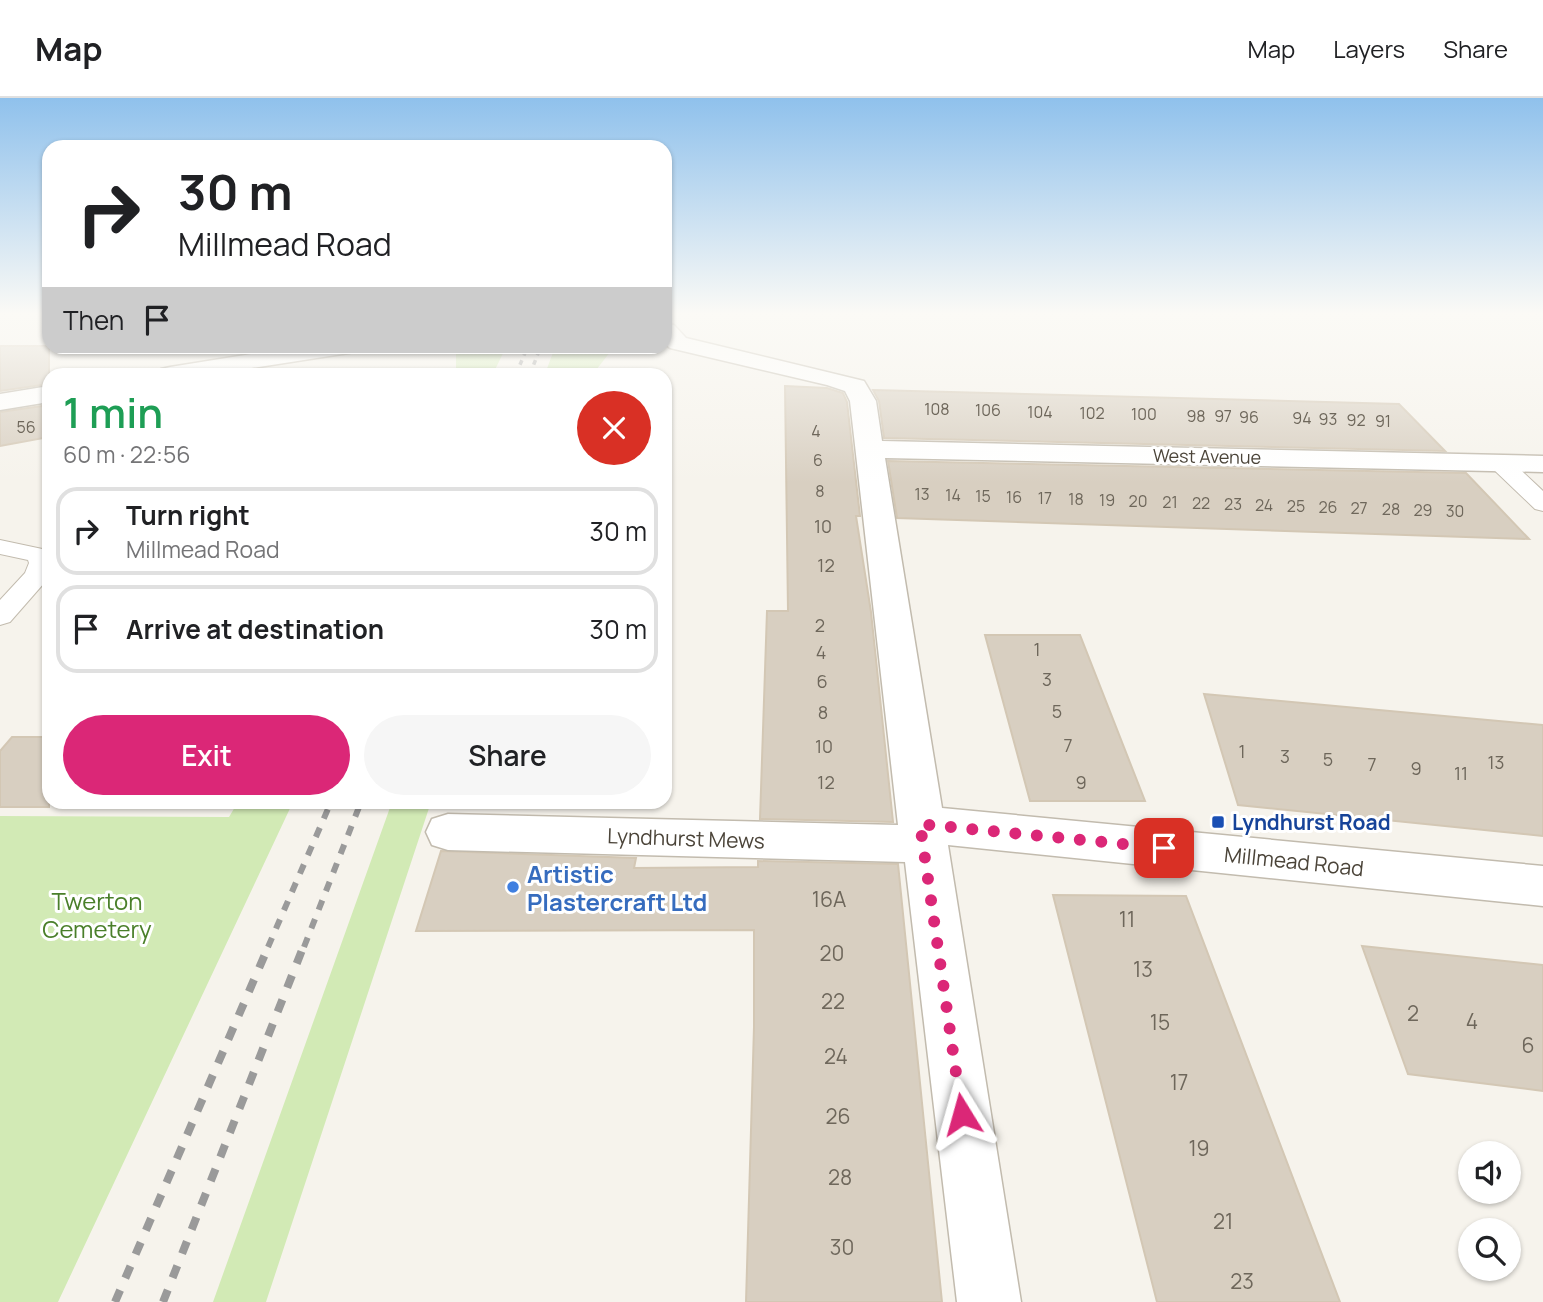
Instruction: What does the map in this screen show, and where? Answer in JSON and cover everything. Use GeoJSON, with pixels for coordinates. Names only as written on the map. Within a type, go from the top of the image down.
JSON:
{"type":"FeatureCollection","features":[{"type":"Feature","properties":{"kind":"street"},"geometry":{"type":"LineString","coordinates":[[800,371],[855,387],[863,401],[989,1302]]}},
{"type":"Feature","properties":{"kind":"street"},"geometry":{"type":"LineString","coordinates":[[0,402],[42,395]]}},
{"type":"Feature","properties":{"kind":"street","name":"West Avenue"},"geometry":{"type":"LineString","coordinates":[[870,449],[1543,464]]}},
{"type":"Feature","properties":{"kind":"street","name":"Lyndhurst Mews"},"geometry":{"type":"LineString","coordinates":[[448,832],[922,834]]}},
{"type":"Feature","properties":{"kind":"street","name":"Millmead Road"},"geometry":{"type":"LineString","coordinates":[[922,834],[1543,886]]}},
{"type":"Feature","properties":{"kind":"lane"},"geometry":{"type":"LineString","coordinates":[[1498,461],[1543,504]]}},
{"type":"Feature","properties":{"kind":"lane"},"geometry":{"type":"LineString","coordinates":[[0,547],[38,555],[42,563],[36,576],[0,616]]}},
{"type":"Feature","properties":{"kind":"green space","name":"Twerton Cemetery"},"geometry":{"type":"Polygon","coordinates":[[[234,809],[290,809],[58,1302],[0,1302],[0,816],[229,817],[234,809]]]}},
{"type":"Feature","properties":{"kind":"green space"},"geometry":{"type":"Polygon","coordinates":[[[389,809],[429,809],[266,1302],[213,1302],[389,809]]]}},
{"type":"Feature","properties":{"kind":"building"},"geometry":{"type":"Polygon","coordinates":[[[0,371],[42,371],[42,385],[0,391],[0,371]]]}},
{"type":"Feature","properties":{"kind":"building"},"geometry":{"type":"Polygon","coordinates":[[[785,386],[827,388],[843,393],[847,402],[860,516],[856,516],[871,612],[893,822],[760,819],[767,611],[788,611],[785,386]]]}},
{"type":"Feature","properties":{"kind":"building"},"geometry":{"type":"Polygon","coordinates":[[[873,390],[1399,404],[1445,451],[884,438],[879,401],[873,390]]]}},
{"type":"Feature","properties":{"kind":"building"},"geometry":{"type":"Polygon","coordinates":[[[42,406],[42,438],[0,446],[0,412],[42,406]]]}},
{"type":"Feature","properties":{"kind":"building"},"geometry":{"type":"Polygon","coordinates":[[[888,461],[1466,473],[1529,539],[897,518],[888,461]]]}},
{"type":"Feature","properties":{"kind":"building"},"geometry":{"type":"Polygon","coordinates":[[[985,635],[1080,635],[1145,801],[1030,801],[985,635]]]}},
{"type":"Feature","properties":{"kind":"building"},"geometry":{"type":"Polygon","coordinates":[[[1204,694],[1543,725],[1543,836],[1238,805],[1204,694]]]}},
{"type":"Feature","properties":{"kind":"building"},"geometry":{"type":"Polygon","coordinates":[[[12,737],[42,737],[42,807],[0,807],[0,751],[12,737]]]}},
{"type":"Feature","properties":{"kind":"building"},"geometry":{"type":"Polygon","coordinates":[[[441,851],[636,858],[634,868],[758,867],[758,861],[898,864],[942,1302],[746,1302],[754,930],[416,931],[441,851]]]}},
{"type":"Feature","properties":{"kind":"building"},"geometry":{"type":"Polygon","coordinates":[[[1053,895],[1186,896],[1340,1302],[1157,1302],[1053,895]]]}},
{"type":"Feature","properties":{"kind":"building"},"geometry":{"type":"Polygon","coordinates":[[[1362,946],[1543,965],[1543,1091],[1408,1074],[1362,946]]]}},
{"type":"Feature","properties":{"kind":"railway"},"geometry":{"type":"LineString","coordinates":[[268,947],[328,809]]}},
{"type":"Feature","properties":{"kind":"railway"},"geometry":{"type":"LineString","coordinates":[[304,947],[358,809]]}},
{"type":"Feature","properties":{"kind":"railway"},"geometry":{"type":"LineString","coordinates":[[115,1302],[269,945]]}},
{"type":"Feature","properties":{"kind":"railway"},"geometry":{"type":"LineString","coordinates":[[163,1302],[304,945]]}},
{"type":"Feature","properties":{"kind":"place","name":"Lyndhurst Road"},"geometry":{"type":"Point","coordinates":[1218,822]}},
{"type":"Feature","properties":{"kind":"place","name":"Artistic Plastercraft Ltd"},"geometry":{"type":"Point","coordinates":[513,887]}},
{"type":"Feature","properties":{"kind":"route"},"geometry":{"type":"LineString","coordinates":[[962,1114],[920,824],[1164,848]]}}]}
